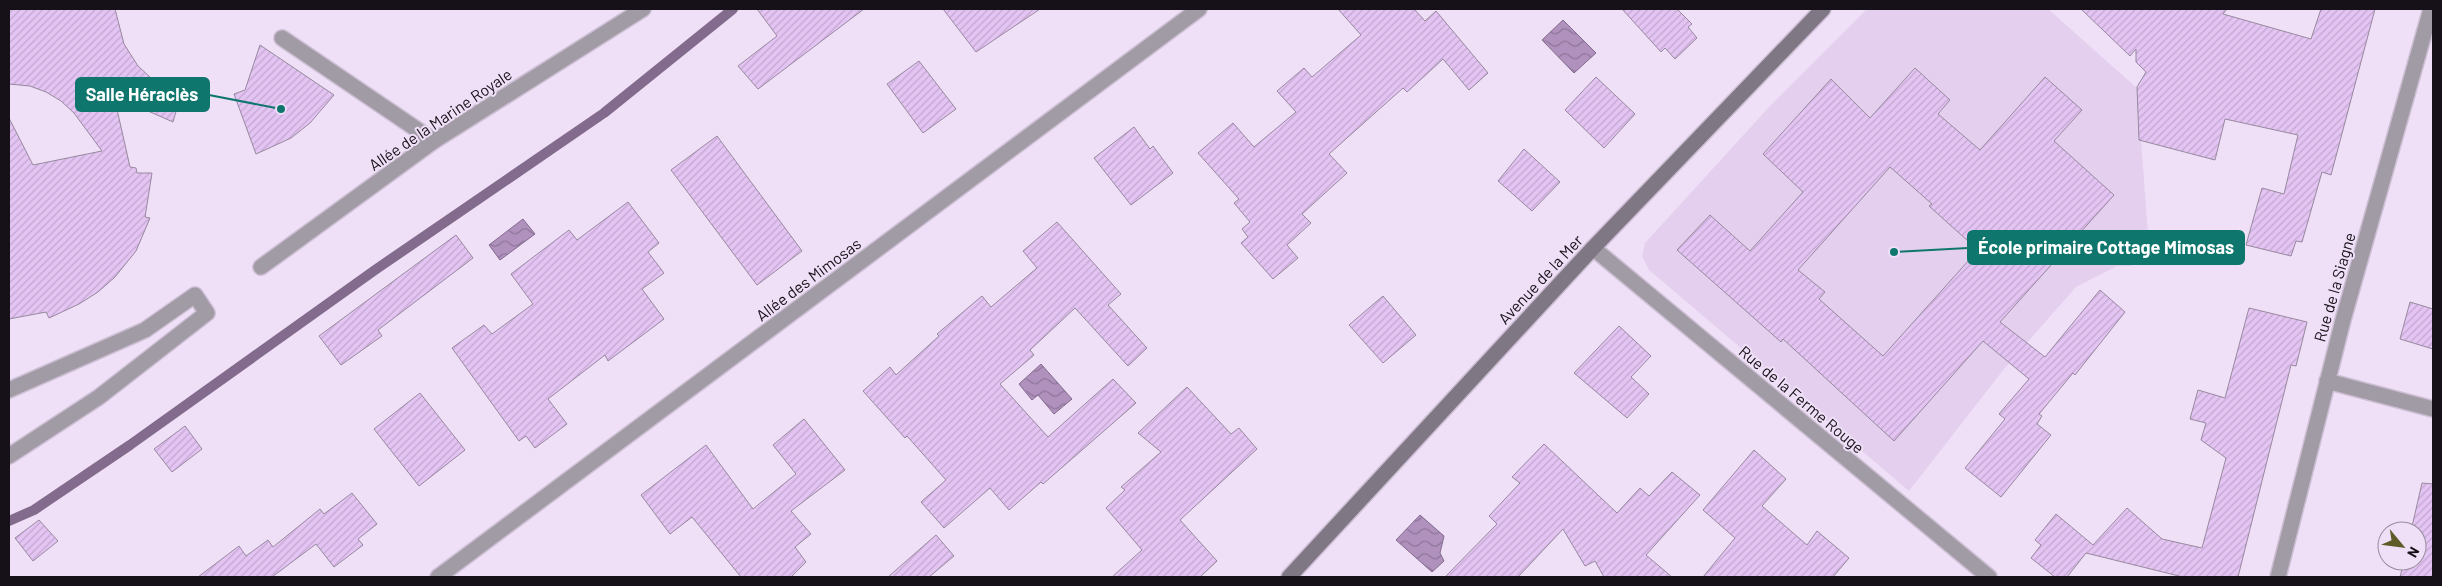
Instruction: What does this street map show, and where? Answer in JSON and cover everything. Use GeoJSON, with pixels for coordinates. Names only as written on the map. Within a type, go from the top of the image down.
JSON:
{"type":"FeatureCollection","features":[{"type":"Feature","properties":{"kind":"main road","name":"Avenue de la Mer"},"geometry":{"type":"LineString","coordinates":[[1289,577],[1593,248],[1823,9]]}},
{"type":"Feature","properties":{"kind":"street","name":"Allée de la Marine Royale"},"geometry":{"type":"LineString","coordinates":[[261,267],[434,141],[643,9]]}},
{"type":"Feature","properties":{"kind":"street","name":"Allée des Mimosas"},"geometry":{"type":"LineString","coordinates":[[438,577],[1199,9]]}},
{"type":"Feature","properties":{"kind":"street","name":"Rue de la Siagne"},"geometry":{"type":"LineString","coordinates":[[2278,577],[2327,381],[2431,9]]}},
{"type":"Feature","properties":{"kind":"street"},"geometry":{"type":"LineString","coordinates":[[282,38],[434,141]]}},
{"type":"Feature","properties":{"kind":"street","name":"Rue de la Ferme Rouge"},"geometry":{"type":"LineString","coordinates":[[1593,248],[1989,577]]}},
{"type":"Feature","properties":{"kind":"street"},"geometry":{"type":"LineString","coordinates":[[9,390],[145,330],[195,295],[208,313],[99,398],[9,456]]}},
{"type":"Feature","properties":{"kind":"street"},"geometry":{"type":"LineString","coordinates":[[2327,381],[2433,409]]}},
{"type":"Feature","properties":{"kind":"shaded area"},"geometry":{"type":"Polygon","coordinates":[[[1867,9],[2048,9],[2137,88],[2149,247],[2131,266],[2117,266],[2076,287],[2004,369],[1909,491],[1649,270],[1642,256],[1645,243],[1770,106],[1867,9]]]}},
{"type":"Feature","properties":{"kind":"water"},"geometry":{"type":"Polygon","coordinates":[[[1563,20],[1596,53],[1574,73],[1542,40],[1563,20]]]}},
{"type":"Feature","properties":{"kind":"water"},"geometry":{"type":"Polygon","coordinates":[[[523,219],[535,234],[500,260],[489,245],[523,219]]]}},
{"type":"Feature","properties":{"kind":"water"},"geometry":{"type":"Polygon","coordinates":[[[1041,364],[1072,399],[1054,414],[1038,395],[1032,400],[1019,384],[1041,364]]]}},
{"type":"Feature","properties":{"kind":"water"},"geometry":{"type":"Polygon","coordinates":[[[1420,515],[1444,536],[1440,553],[1444,561],[1432,572],[1396,540],[1420,515]]]}},
{"type":"Feature","properties":{"kind":"building"},"geometry":{"type":"Polygon","coordinates":[[[9,9],[115,9],[124,44],[138,66],[151,78],[181,94],[173,122],[114,96],[130,167],[136,168],[137,173],[152,173],[145,217],[150,218],[136,251],[115,277],[98,292],[79,304],[49,318],[46,312],[9,319],[9,118],[33,165],[102,151],[74,113],[61,101],[46,92],[30,86],[9,84],[9,9]]]}},
{"type":"Feature","properties":{"kind":"building"},"geometry":{"type":"Polygon","coordinates":[[[757,9],[864,9],[758,89],[738,66],[777,36],[757,9]]]}},
{"type":"Feature","properties":{"kind":"building"},"geometry":{"type":"Polygon","coordinates":[[[943,9],[1040,9],[976,52],[943,9]]]}},
{"type":"Feature","properties":{"kind":"building"},"geometry":{"type":"Polygon","coordinates":[[[1338,9],[1414,9],[1425,21],[1436,11],[1488,73],[1469,90],[1443,59],[1407,92],[1403,88],[1329,154],[1347,173],[1302,214],[1311,223],[1287,245],[1298,258],[1273,279],[1241,243],[1248,237],[1242,229],[1250,222],[1234,203],[1239,199],[1198,153],[1233,123],[1254,147],[1296,112],[1277,91],[1304,68],[1312,77],[1361,35],[1338,9]]]}},
{"type":"Feature","properties":{"kind":"building"},"geometry":{"type":"Polygon","coordinates":[[[1622,9],[1677,9],[1692,24],[1688,27],[1697,38],[1675,59],[1665,48],[1661,52],[1622,9]]]}},
{"type":"Feature","properties":{"kind":"building"},"geometry":{"type":"Polygon","coordinates":[[[2081,9],[2227,9],[2223,14],[2311,39],[2321,9],[2375,9],[2331,175],[2322,172],[2302,242],[2296,241],[2291,256],[2246,245],[2262,188],[2284,194],[2298,135],[2225,119],[2215,160],[2139,140],[2137,87],[2146,72],[2136,62],[2136,49],[2130,56],[2081,9]]]}},
{"type":"Feature","properties":{"kind":"building"},"geometry":{"type":"Polygon","coordinates":[[[260,45],[334,95],[310,123],[291,138],[256,154],[234,94],[245,90],[260,45]]]}},
{"type":"Feature","properties":{"kind":"building"},"geometry":{"type":"Polygon","coordinates":[[[919,61],[956,109],[923,133],[887,84],[919,61]]]}},
{"type":"Feature","properties":{"kind":"building"},"geometry":{"type":"Polygon","coordinates":[[[1915,68],[1950,100],[1938,114],[1980,150],[2045,77],[2082,110],[2054,141],[2114,195],[2000,322],[2045,357],[2100,290],[2125,312],[2075,375],[2073,373],[2039,414],[2042,416],[2037,424],[2051,435],[2001,497],[1965,468],[2005,419],[1999,414],[2029,379],[1983,341],[1894,441],[1783,339],[1781,342],[1677,250],[1710,215],[1750,251],[1803,192],[1763,154],[1831,79],[1870,118],[1915,68]],[[1890,167],[1798,270],[1825,292],[1819,299],[1883,356],[1978,250],[1929,206],[1932,204],[1890,167]]]}},
{"type":"Feature","properties":{"kind":"building"},"geometry":{"type":"Polygon","coordinates":[[[1596,77],[1635,114],[1604,148],[1565,110],[1596,77]]]}},
{"type":"Feature","properties":{"kind":"building"},"geometry":{"type":"Polygon","coordinates":[[[1134,127],[1150,149],[1153,146],[1173,173],[1131,205],[1094,158],[1134,127]]]}},
{"type":"Feature","properties":{"kind":"building"},"geometry":{"type":"Polygon","coordinates":[[[717,136],[802,251],[757,285],[671,170],[717,136]]]}},
{"type":"Feature","properties":{"kind":"building"},"geometry":{"type":"Polygon","coordinates":[[[1524,149],[1560,182],[1532,211],[1498,181],[1524,149]]]}},
{"type":"Feature","properties":{"kind":"building"},"geometry":{"type":"Polygon","coordinates":[[[628,202],[659,243],[648,252],[664,273],[642,289],[664,319],[608,361],[605,355],[548,399],[567,424],[535,448],[526,436],[519,441],[452,348],[484,325],[492,334],[533,304],[511,274],[569,230],[577,240],[628,202]]]}},
{"type":"Feature","properties":{"kind":"building"},"geometry":{"type":"Polygon","coordinates":[[[1057,222],[1121,294],[1108,305],[1147,348],[1128,366],[1075,308],[1030,350],[1034,355],[1000,384],[1048,437],[1113,379],[1136,403],[1043,484],[1041,482],[1009,510],[990,488],[944,528],[921,502],[946,480],[863,391],[890,367],[896,375],[939,336],[937,334],[982,296],[991,307],[1037,268],[1023,251],[1057,222]]]}},
{"type":"Feature","properties":{"kind":"building"},"geometry":{"type":"Polygon","coordinates":[[[456,235],[473,258],[378,330],[382,336],[341,365],[319,336],[456,235]]]}},
{"type":"Feature","properties":{"kind":"building"},"geometry":{"type":"Polygon","coordinates":[[[1383,296],[1416,335],[1383,363],[1349,325],[1383,296]]]}},
{"type":"Feature","properties":{"kind":"building"},"geometry":{"type":"Polygon","coordinates":[[[2410,302],[2433,309],[2433,349],[2400,339],[2410,302]]]}},
{"type":"Feature","properties":{"kind":"building"},"geometry":{"type":"Polygon","coordinates":[[[2249,308],[2307,322],[2296,366],[2291,365],[2238,577],[2183,577],[2086,553],[2067,577],[2055,577],[2031,558],[2041,545],[2035,540],[2056,514],[2093,545],[2127,508],[2162,539],[2202,548],[2226,458],[2201,440],[2206,423],[2190,419],[2198,390],[2225,398],[2249,308]]]}},
{"type":"Feature","properties":{"kind":"building"},"geometry":{"type":"Polygon","coordinates":[[[1619,326],[1651,356],[1631,377],[1649,394],[1627,418],[1574,373],[1619,326]]]}},
{"type":"Feature","properties":{"kind":"building"},"geometry":{"type":"Polygon","coordinates":[[[1187,387],[1231,434],[1239,428],[1257,449],[1180,520],[1217,561],[1200,577],[1112,577],[1142,550],[1106,508],[1125,490],[1121,487],[1161,452],[1138,433],[1187,387]]]}},
{"type":"Feature","properties":{"kind":"building"},"geometry":{"type":"Polygon","coordinates":[[[420,393],[465,450],[419,486],[374,429],[420,393]]]}},
{"type":"Feature","properties":{"kind":"building"},"geometry":{"type":"Polygon","coordinates":[[[804,419],[845,470],[791,511],[811,534],[795,547],[806,562],[791,577],[741,577],[692,517],[670,534],[641,495],[706,445],[753,509],[796,474],[773,445],[804,419]]]}},
{"type":"Feature","properties":{"kind":"building"},"geometry":{"type":"Polygon","coordinates":[[[185,426],[202,449],[172,472],[154,449],[185,426]]]}},
{"type":"Feature","properties":{"kind":"building"},"geometry":{"type":"Polygon","coordinates":[[[1544,444],[1617,513],[1640,488],[1649,496],[1672,472],[1700,495],[1646,555],[1672,577],[1604,577],[1595,561],[1585,566],[1563,529],[1518,577],[1445,577],[1497,524],[1489,516],[1520,483],[1512,477],[1544,444]]]}},
{"type":"Feature","properties":{"kind":"building"},"geometry":{"type":"Polygon","coordinates":[[[1754,450],[1786,479],[1762,506],[1807,545],[1817,531],[1849,558],[1833,577],[1703,577],[1735,538],[1703,510],[1754,450]]]}},
{"type":"Feature","properties":{"kind":"building"},"geometry":{"type":"Polygon","coordinates":[[[2422,483],[2433,484],[2433,577],[2400,577],[2402,571],[2427,571],[2427,521],[2413,521],[2422,483]]]}},
{"type":"Feature","properties":{"kind":"building"},"geometry":{"type":"Polygon","coordinates":[[[352,493],[377,524],[358,539],[363,545],[334,567],[316,544],[272,577],[198,577],[239,546],[246,556],[268,540],[273,547],[320,509],[324,514],[352,493]]]}},
{"type":"Feature","properties":{"kind":"building"},"geometry":{"type":"Polygon","coordinates":[[[39,520],[58,541],[33,561],[15,538],[39,520]]]}},
{"type":"Feature","properties":{"kind":"building"},"geometry":{"type":"Polygon","coordinates":[[[936,535],[954,556],[929,577],[888,577],[936,535]]]}},
{"type":"Feature","properties":{"kind":"waterway"},"geometry":{"type":"LineString","coordinates":[[9,521],[34,510],[130,445],[375,270],[604,113],[733,9]]}},
{"type":"Feature","properties":{"kind":"place","name":"Salle Héraclès"},"geometry":{"type":"Point","coordinates":[281,109]}},
{"type":"Feature","properties":{"kind":"place","name":"École primaire Cottage Mimosas"},"geometry":{"type":"Point","coordinates":[1894,252]}}]}
